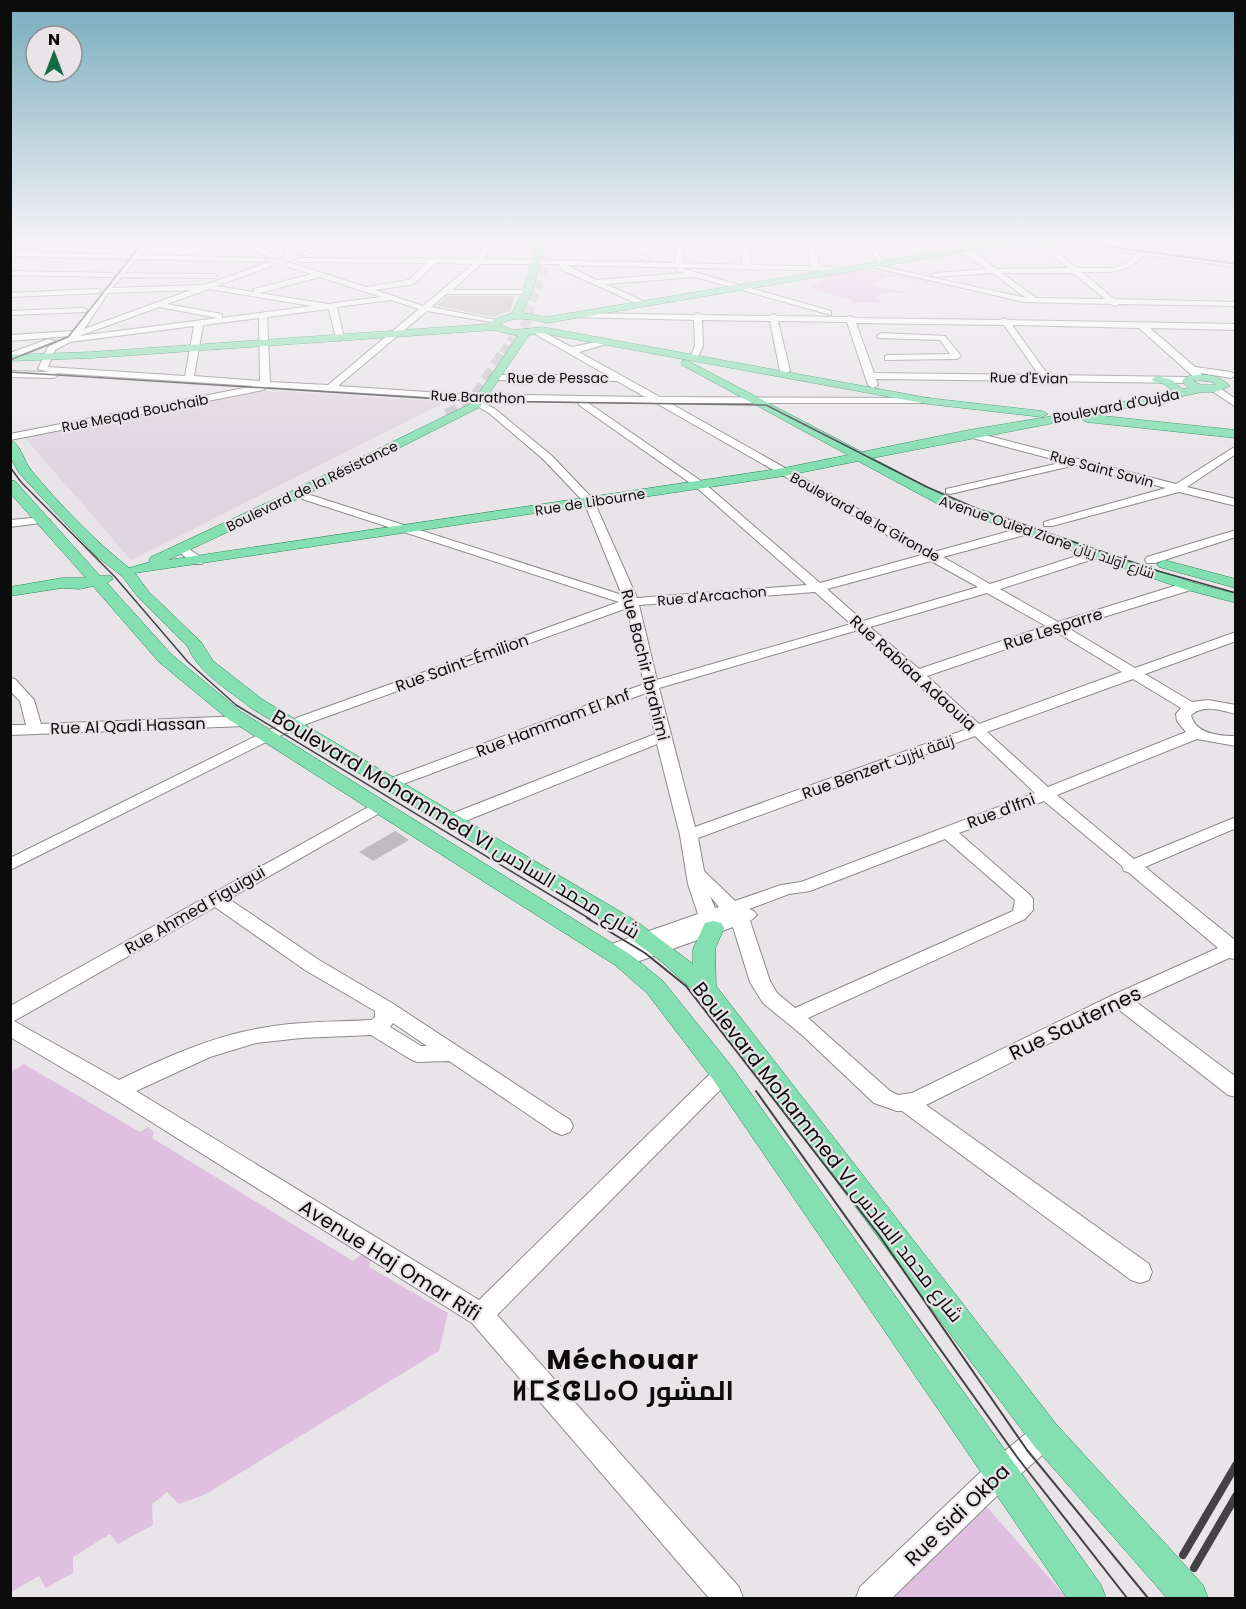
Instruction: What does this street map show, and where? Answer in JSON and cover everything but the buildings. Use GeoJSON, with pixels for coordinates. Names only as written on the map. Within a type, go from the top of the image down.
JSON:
{"type":"FeatureCollection","features":[{"type":"Feature","properties":{"kind":"main road","name":"Boulevard de la Résistance"},"geometry":{"type":"LineString","coordinates":[[10,592],[126,570],[297,494],[477,400],[538,325],[539,315]]}},
{"type":"Feature","properties":{"kind":"main road"},"geometry":{"type":"LineString","coordinates":[[496,324],[508,332],[580,315]]}},
{"type":"Feature","properties":{"kind":"main road"},"geometry":{"type":"LineString","coordinates":[[538,325],[583,315]]}},
{"type":"Feature","properties":{"kind":"main road"},"geometry":{"type":"LineString","coordinates":[[10,355],[246,347],[265,343],[496,324],[516,316],[538,325],[604,342],[872,385],[957,402],[1236,432]]}},
{"type":"Feature","properties":{"kind":"main road"},"geometry":{"type":"LineString","coordinates":[[538,325],[682,355]]}},
{"type":"Feature","properties":{"kind":"main road"},"geometry":{"type":"LineString","coordinates":[[477,400],[508,332]]}},
{"type":"Feature","properties":{"kind":"main road"},"geometry":{"type":"LineString","coordinates":[[10,363],[25,354]]}},
{"type":"Feature","properties":{"kind":"main road","name":"Avenue Ouled Ziane شارع أولاد زيان"},"geometry":{"type":"LineString","coordinates":[[682,355],[689,365],[943,501],[1189,586],[1236,599]]}},
{"type":"Feature","properties":{"kind":"main road"},"geometry":{"type":"LineString","coordinates":[[696,357],[759,371],[872,385],[928,401],[1014,411],[1124,418],[1236,432]]}},
{"type":"Feature","properties":{"kind":"main road","name":"Avenue Ouled Ziane شارع أولاد زيان"},"geometry":{"type":"LineString","coordinates":[[696,357],[703,368],[777,402],[950,491],[1151,560],[1236,584]]}},
{"type":"Feature","properties":{"kind":"main road"},"geometry":{"type":"LineString","coordinates":[[730,381],[759,371]]}},
{"type":"Feature","properties":{"kind":"main road"},"geometry":{"type":"LineString","coordinates":[[1161,379],[1168,382],[1209,381],[1233,403]]}},
{"type":"Feature","properties":{"kind":"main road","name":"Boulevard d'Oujda"},"geometry":{"type":"LineString","coordinates":[[1068,414],[1113,406],[1209,381]]}},
{"type":"Feature","properties":{"kind":"main road","name":"Boulevard d'Oujda"},"geometry":{"type":"LineString","coordinates":[[1041,420],[1209,381]]}},
{"type":"Feature","properties":{"kind":"main road"},"geometry":{"type":"LineString","coordinates":[[863,403],[872,385]]}},
{"type":"Feature","properties":{"kind":"main road","name":"Boulevard de la Résistance"},"geometry":{"type":"LineString","coordinates":[[171,550],[477,400]]}},
{"type":"Feature","properties":{"kind":"main road"},"geometry":{"type":"LineString","coordinates":[[1113,406],[1124,418]]}},
{"type":"Feature","properties":{"kind":"main road"},"geometry":{"type":"LineString","coordinates":[[1014,411],[1024,424]]}},
{"type":"Feature","properties":{"kind":"main road"},"geometry":{"type":"LineString","coordinates":[[171,550],[449,416]]}},
{"type":"Feature","properties":{"kind":"main road","name":"Rue de Libourne"},"geometry":{"type":"LineString","coordinates":[[126,570],[408,530],[784,472],[1041,420]]}},
{"type":"Feature","properties":{"kind":"main road","name":"Boulevard Mohammed VI شارع محمد السادس"},"geometry":{"type":"LineString","coordinates":[[10,444],[24,470],[101,553],[126,570],[143,594],[195,645],[200,657],[207,665],[257,704],[628,926],[704,987],[1045,1435],[1190,1599]]}},
{"type":"Feature","properties":{"kind":"main road","name":"Boulevard Mohammed VI شارع محمد السادس"},"geometry":{"type":"LineString","coordinates":[[11,485],[165,658],[245,722],[616,956],[662,994],[723,1074],[1088,1599]]}},
{"type":"Feature","properties":{"kind":"main road"},"geometry":{"type":"LineString","coordinates":[[704,987],[704,949],[711,923]]}},
{"type":"Feature","properties":{"kind":"street"},"geometry":{"type":"LineString","coordinates":[[75,318],[78,315]]}},
{"type":"Feature","properties":{"kind":"street"},"geometry":{"type":"LineString","coordinates":[[76,334],[89,315]]}},
{"type":"Feature","properties":{"kind":"street"},"geometry":{"type":"LineString","coordinates":[[49,353],[76,334],[131,315]]}},
{"type":"Feature","properties":{"kind":"street"},"geometry":{"type":"LineString","coordinates":[[218,315],[235,318]]}},
{"type":"Feature","properties":{"kind":"street"},"geometry":{"type":"LineString","coordinates":[[10,338],[61,336],[262,315]]}},
{"type":"Feature","properties":{"kind":"street"},"geometry":{"type":"LineString","coordinates":[[262,386],[265,343],[263,315]]}},
{"type":"Feature","properties":{"kind":"street"},"geometry":{"type":"LineString","coordinates":[[335,315],[340,338]]}},
{"type":"Feature","properties":{"kind":"street"},"geometry":{"type":"LineString","coordinates":[[329,389],[415,315]]}},
{"type":"Feature","properties":{"kind":"street"},"geometry":{"type":"LineString","coordinates":[[455,315],[496,324]]}},
{"type":"Feature","properties":{"kind":"street"},"geometry":{"type":"LineString","coordinates":[[590,315],[1005,321]]}},
{"type":"Feature","properties":{"kind":"street"},"geometry":{"type":"LineString","coordinates":[[670,315],[698,316]]}},
{"type":"Feature","properties":{"kind":"street"},"geometry":{"type":"LineString","coordinates":[[835,315],[850,319],[1234,324]]}},
{"type":"Feature","properties":{"kind":"street"},"geometry":{"type":"LineString","coordinates":[[1053,315],[1062,322]]}},
{"type":"Feature","properties":{"kind":"street"},"geometry":{"type":"LineString","coordinates":[[1129,315],[1233,403]]}},
{"type":"Feature","properties":{"kind":"street"},"geometry":{"type":"LineString","coordinates":[[696,357],[699,346],[698,316]]}},
{"type":"Feature","properties":{"kind":"street"},"geometry":{"type":"LineString","coordinates":[[774,317],[786,371]]}},
{"type":"Feature","properties":{"kind":"street"},"geometry":{"type":"LineString","coordinates":[[850,319],[872,385]]}},
{"type":"Feature","properties":{"kind":"street"},"geometry":{"type":"LineString","coordinates":[[876,320],[895,376]]}},
{"type":"Feature","properties":{"kind":"street"},"geometry":{"type":"LineString","coordinates":[[1005,321],[1046,379]]}},
{"type":"Feature","properties":{"kind":"street"},"geometry":{"type":"LineString","coordinates":[[189,379],[199,323]]}},
{"type":"Feature","properties":{"kind":"street","name":"Boulevard de la Gironde"},"geometry":{"type":"LineString","coordinates":[[538,325],[569,350],[990,588],[1190,707]]}},
{"type":"Feature","properties":{"kind":"street"},"geometry":{"type":"LineString","coordinates":[[25,354],[61,336],[68,327]]}},
{"type":"Feature","properties":{"kind":"street"},"geometry":{"type":"LineString","coordinates":[[881,336],[942,338],[957,356],[888,357]]}},
{"type":"Feature","properties":{"kind":"street"},"geometry":{"type":"LineString","coordinates":[[569,350],[584,349],[604,342]]}},
{"type":"Feature","properties":{"kind":"street","name":"Rue Barathon"},"geometry":{"type":"LineString","coordinates":[[49,353],[43,369],[477,400],[663,402]]}},
{"type":"Feature","properties":{"kind":"street"},"geometry":{"type":"LineString","coordinates":[[10,374],[262,386],[477,400],[582,403],[928,401]]}},
{"type":"Feature","properties":{"kind":"street","name":"Rue d'Evian"},"geometry":{"type":"LineString","coordinates":[[872,385],[895,376],[1209,381]]}},
{"type":"Feature","properties":{"kind":"street","name":"Rue de Pessac"},"geometry":{"type":"LineString","coordinates":[[496,378],[619,378]]}},
{"type":"Feature","properties":{"kind":"street","name":"Rue Meqad Bouchaib"},"geometry":{"type":"LineString","coordinates":[[10,437],[262,386]]}},
{"type":"Feature","properties":{"kind":"street","name":"Rue Bachir Ibrahimi"},"geometry":{"type":"LineString","coordinates":[[477,400],[547,457],[590,501],[632,602],[689,835],[698,889],[711,923]]}},
{"type":"Feature","properties":{"kind":"street","name":"Rue Rabiaa Adaouia"},"geometry":{"type":"LineString","coordinates":[[582,403],[700,485],[917,675],[1046,794],[1130,867],[1234,950]]}},
{"type":"Feature","properties":{"kind":"street","name":"Rue Saint Savin"},"geometry":{"type":"LineString","coordinates":[[969,434],[1236,503]]}},
{"type":"Feature","properties":{"kind":"street"},"geometry":{"type":"LineString","coordinates":[[1048,524],[1176,489],[1236,449]]}},
{"type":"Feature","properties":{"kind":"street"},"geometry":{"type":"LineString","coordinates":[[950,491],[1077,462]]}},
{"type":"Feature","properties":{"kind":"street","name":"Rue d'Arcachon"},"geometry":{"type":"LineString","coordinates":[[297,494],[632,602],[818,588],[1028,530]]}},
{"type":"Feature","properties":{"kind":"street"},"geometry":{"type":"LineString","coordinates":[[10,524],[44,520]]}},
{"type":"Feature","properties":{"kind":"street"},"geometry":{"type":"LineString","coordinates":[[1151,560],[1236,533]]}},
{"type":"Feature","properties":{"kind":"street"},"geometry":{"type":"LineString","coordinates":[[171,550],[198,561]]}},
{"type":"Feature","properties":{"kind":"street","name":"Rue Hammam El Anf"},"geometry":{"type":"LineString","coordinates":[[392,783],[652,686],[990,588],[1096,554]]}},
{"type":"Feature","properties":{"kind":"street","name":"Rue Lesparre"},"geometry":{"type":"LineString","coordinates":[[917,675],[1057,627],[1189,586]]}},
{"type":"Feature","properties":{"kind":"street","name":"Rue Saint-Émilion"},"geometry":{"type":"LineString","coordinates":[[10,865],[293,725],[632,602]]}},
{"type":"Feature","properties":{"kind":"street","name":"Rue Benzert زنقة بنزرت"},"geometry":{"type":"LineString","coordinates":[[689,835],[1236,636]]}},
{"type":"Feature","properties":{"kind":"street"},"geometry":{"type":"LineString","coordinates":[[10,682],[27,700],[35,729]]}},
{"type":"Feature","properties":{"kind":"street"},"geometry":{"type":"LineString","coordinates":[[1236,710],[1214,705],[1190,707],[1186,710],[1183,719],[1197,733],[1215,739],[1236,741]]}},
{"type":"Feature","properties":{"kind":"street","name":"Rue Al Qadi Hassan"},"geometry":{"type":"LineString","coordinates":[[10,730],[245,722]]}},
{"type":"Feature","properties":{"kind":"street","name":"Rue d'Ifni"},"geometry":{"type":"LineString","coordinates":[[616,956],[736,913],[791,897],[804,886],[1046,794],[1197,733]]}},
{"type":"Feature","properties":{"kind":"street"},"geometry":{"type":"LineString","coordinates":[[452,820],[663,736]]}},
{"type":"Feature","properties":{"kind":"street","name":"Rue Ahmed Figuigui"},"geometry":{"type":"LineString","coordinates":[[10,1015],[379,806]]}},
{"type":"Feature","properties":{"kind":"street"},"geometry":{"type":"LineString","coordinates":[[1130,867],[1236,822]]}},
{"type":"Feature","properties":{"kind":"street"},"geometry":{"type":"LineString","coordinates":[[793,1017],[1019,915],[1025,905],[1018,893],[947,832]]}},
{"type":"Feature","properties":{"kind":"street"},"geometry":{"type":"LineString","coordinates":[[696,874],[712,886],[736,913],[764,989],[778,1006],[809,1030],[882,1097],[897,1103],[911,1102],[1140,1272]]}},
{"type":"Feature","properties":{"kind":"street"},"geometry":{"type":"LineString","coordinates":[[215,898],[312,965],[380,1018],[417,1054],[451,1053],[562,1126]]}},
{"type":"Feature","properties":{"kind":"street","name":"Rue Sauternes"},"geometry":{"type":"LineString","coordinates":[[911,1102],[1120,1000],[1234,950]]}},
{"type":"Feature","properties":{"kind":"street"},"geometry":{"type":"LineString","coordinates":[[1120,1000],[1236,1089]]}},
{"type":"Feature","properties":{"kind":"street"},"geometry":{"type":"LineString","coordinates":[[118,1090],[168,1065],[255,1036],[380,1018]]}},
{"type":"Feature","properties":{"kind":"street","name":"Avenue Haj Omar Rifi"},"geometry":{"type":"LineString","coordinates":[[10,1027],[118,1090],[481,1315],[728,1599]]}},
{"type":"Feature","properties":{"kind":"street"},"geometry":{"type":"LineString","coordinates":[[481,1315],[723,1074]]}},
{"type":"Feature","properties":{"kind":"street","name":"Rue Sidi Okba"},"geometry":{"type":"LineString","coordinates":[[871,1599],[999,1474],[1045,1435]]}},
{"type":"Feature","properties":{"kind":"shaded area"},"geometry":{"type":"Polygon","coordinates":[[[265,390],[446,402],[131,560],[25,438],[265,390]]]}},
{"type":"Feature","properties":{"kind":"shaded area"},"geometry":{"type":"Polygon","coordinates":[[[24,1064],[140,1132],[148,1127],[154,1132],[152,1138],[353,1261],[362,1254],[371,1259],[369,1267],[448,1313],[439,1351],[206,1494],[179,1504],[167,1492],[152,1504],[153,1525],[118,1544],[110,1534],[73,1557],[73,1573],[46,1588],[39,1576],[11,1592],[10,1072],[24,1064]]]}},
{"type":"Feature","properties":{"kind":"shaded area"},"geometry":{"type":"Polygon","coordinates":[[[986,1506],[1067,1598],[892,1598],[986,1506]]]}},
{"type":"Feature","properties":{"kind":"tunnel"},"geometry":{"type":"LineString","coordinates":[[511,351],[528,315]]}},
{"type":"Feature","properties":{"kind":"tunnel"},"geometry":{"type":"LineString","coordinates":[[503,353],[513,338]]}},
{"type":"Feature","properties":{"kind":"tunnel"},"geometry":{"type":"LineString","coordinates":[[447,415],[473,401],[504,352]]}},
{"type":"Feature","properties":{"kind":"tram line"},"geometry":{"type":"LineString","coordinates":[[10,360],[68,337],[85,315]]}},
{"type":"Feature","properties":{"kind":"tram line"},"geometry":{"type":"LineString","coordinates":[[10,372],[471,401],[766,405],[927,487],[978,509],[1158,571],[1236,593]]}},
{"type":"Feature","properties":{"kind":"tram line"},"geometry":{"type":"LineString","coordinates":[[10,467],[21,482],[115,577],[188,662],[236,705],[590,919]]}},
{"type":"Feature","properties":{"kind":"tram line"},"geometry":{"type":"LineString","coordinates":[[587,918],[645,953],[686,986],[879,1235],[1027,1450],[1148,1598]]}},
{"type":"Feature","properties":{"kind":"tram line"},"geometry":{"type":"LineString","coordinates":[[756,1091],[1017,1457],[1127,1598]]}},
{"type":"Feature","properties":{"kind":"railway"},"geometry":{"type":"LineString","coordinates":[[1183,1555],[1236,1465]]}},
{"type":"Feature","properties":{"kind":"railway"},"geometry":{"type":"LineString","coordinates":[[1194,1568],[1236,1496]]}},
{"type":"Feature","properties":{"kind":"district","name":"Méchouar ⵍⵎⵉⵛⵡⴰⵔ المشور"},"geometry":{"type":"Point","coordinates":[623,1374]}}]}
